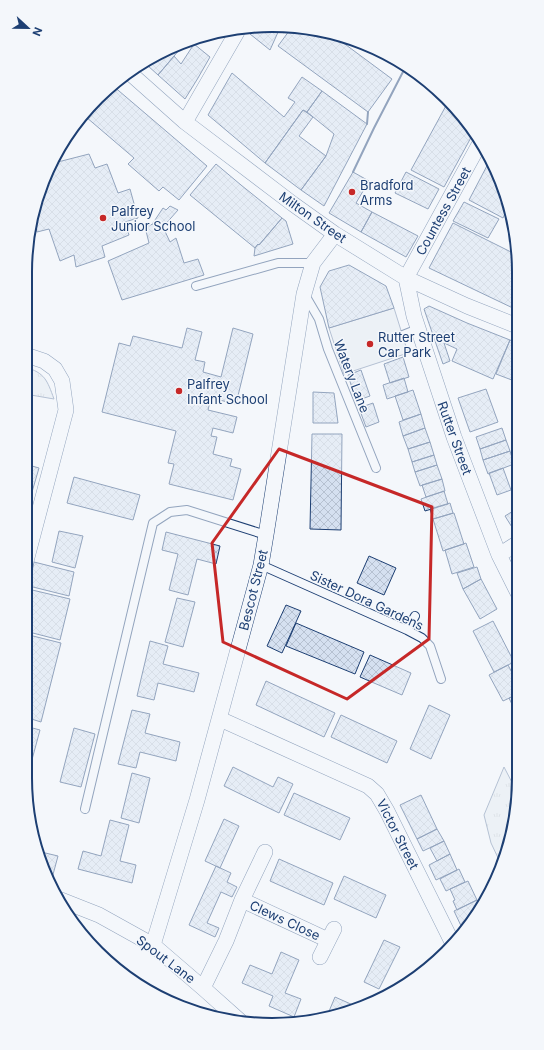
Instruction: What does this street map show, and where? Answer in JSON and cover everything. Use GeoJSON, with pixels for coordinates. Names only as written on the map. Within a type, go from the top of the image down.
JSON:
{"type":"FeatureCollection","features":[{"type":"Feature","properties":{"kind":"street"},"geometry":{"type":"LineString","coordinates":[[185,122],[235,35]]}},
{"type":"Feature","properties":{"kind":"street","name":"Milton Street"},"geometry":{"type":"LineString","coordinates":[[134,76],[185,122],[334,234],[406,278],[467,306],[512,324]]}},
{"type":"Feature","properties":{"kind":"street","name":"Countess Street"},"geometry":{"type":"LineString","coordinates":[[406,278],[477,148]]}},
{"type":"Feature","properties":{"kind":"street","name":"Bescot Street"},"geometry":{"type":"LineString","coordinates":[[153,945],[197,800],[261,565],[304,294],[313,263],[334,234]]}},
{"type":"Feature","properties":{"kind":"street","name":"Rutter Street"},"geometry":{"type":"LineString","coordinates":[[406,278],[418,330],[454,437],[499,555],[512,582]]}},
{"type":"Feature","properties":{"kind":"street"},"geometry":{"type":"LineString","coordinates":[[32,357],[44,361],[55,369],[62,381],[66,410],[32,539]]}},
{"type":"Feature","properties":{"kind":"street"},"geometry":{"type":"LineString","coordinates":[[499,555],[512,547]]}},
{"type":"Feature","properties":{"kind":"street","name":"Victor Street"},"geometry":{"type":"LineString","coordinates":[[220,719],[368,786],[377,794],[387,810],[450,938]]}},
{"type":"Feature","properties":{"kind":"street","name":"Clews Close"},"geometry":{"type":"LineString","coordinates":[[203,988],[226,941],[242,900],[265,852]]}},
{"type":"Feature","properties":{"kind":"street","name":"Clews Close"},"geometry":{"type":"LineString","coordinates":[[242,900],[331,935],[320,957]]}},
{"type":"Feature","properties":{"kind":"street","name":"Spout Lane"},"geometry":{"type":"LineString","coordinates":[[67,902],[99,915],[153,945],[233,1014]]}},
{"type":"Feature","properties":{"kind":"lane"},"geometry":{"type":"LineString","coordinates":[[196,286],[278,263],[313,263]]}},
{"type":"Feature","properties":{"kind":"lane","name":"Watery Lane"},"geometry":{"type":"LineString","coordinates":[[304,294],[319,319],[335,357],[376,468]]}},
{"type":"Feature","properties":{"kind":"lane"},"geometry":{"type":"LineString","coordinates":[[403,335],[418,330]]}},
{"type":"Feature","properties":{"kind":"lane"},"geometry":{"type":"LineString","coordinates":[[84,809],[153,523],[170,512],[187,510],[266,535]]}},
{"type":"Feature","properties":{"kind":"lane","name":"Sister Dora Gardens"},"geometry":{"type":"LineString","coordinates":[[261,565],[422,638],[430,646],[440,679]]}},
{"type":"Feature","properties":{"kind":"lane"},"geometry":{"type":"LineString","coordinates":[[407,630],[415,616]]}},
{"type":"Feature","properties":{"kind":"highlighted area"},"geometry":{"type":"Polygon","coordinates":[[[279,449],[432,507],[429,639],[347,699],[223,642],[212,543],[279,449]]]}},
{"type":"Feature","properties":{"kind":"green space"},"geometry":{"type":"Polygon","coordinates":[[[32,369],[41,375],[47,382],[54,399],[32,395],[32,369]]]}},
{"type":"Feature","properties":{"kind":"green space"},"geometry":{"type":"Polygon","coordinates":[[[504,767],[512,782],[511,794],[510,809],[504,840],[498,858],[491,843],[484,815],[504,767]]]}},
{"type":"Feature","properties":{"kind":"shaded area","name":"Rutter Street Car Park"},"geometry":{"type":"Polygon","coordinates":[[[394,308],[408,353],[344,374],[329,328],[394,308]]]}},
{"type":"Feature","properties":{"kind":"building"},"geometry":{"type":"Polygon","coordinates":[[[272,32],[278,32],[270,50],[250,34],[272,32]]]}},
{"type":"Feature","properties":{"kind":"building"},"geometry":{"type":"Polygon","coordinates":[[[288,33],[303,34],[334,40],[344,43],[392,79],[368,112],[278,46],[288,33]]]}},
{"type":"Feature","properties":{"kind":"building"},"geometry":{"type":"Polygon","coordinates":[[[195,45],[210,57],[185,99],[158,75],[174,56],[181,64],[193,46],[195,45]]]}},
{"type":"Feature","properties":{"kind":"building"},"geometry":{"type":"Polygon","coordinates":[[[179,51],[158,75],[148,66],[179,51]]]}},
{"type":"Feature","properties":{"kind":"building"},"geometry":{"type":"Polygon","coordinates":[[[232,73],[284,117],[295,102],[288,98],[302,77],[322,91],[307,112],[303,110],[265,163],[208,115],[232,73]]]}},
{"type":"Feature","properties":{"kind":"building"},"geometry":{"type":"Polygon","coordinates":[[[117,89],[207,166],[179,200],[163,187],[159,191],[128,164],[134,158],[88,119],[102,102],[117,89]]]}},
{"type":"Feature","properties":{"kind":"building"},"geometry":{"type":"Polygon","coordinates":[[[322,91],[367,124],[324,206],[301,190],[326,156],[334,134],[307,112],[322,91]]]}},
{"type":"Feature","properties":{"kind":"building"},"geometry":{"type":"Polygon","coordinates":[[[446,106],[471,138],[444,187],[411,170],[446,106]]]}},
{"type":"Feature","properties":{"kind":"building"},"geometry":{"type":"Polygon","coordinates":[[[303,110],[313,117],[299,136],[326,156],[301,190],[265,163],[303,110]]]}},
{"type":"Feature","properties":{"kind":"building"},"geometry":{"type":"Polygon","coordinates":[[[89,154],[95,168],[107,164],[118,193],[130,189],[138,218],[125,222],[129,235],[102,246],[105,257],[76,267],[74,255],[60,261],[49,229],[37,232],[36,228],[40,210],[50,180],[59,162],[89,154]]]}},
{"type":"Feature","properties":{"kind":"building"},"geometry":{"type":"Polygon","coordinates":[[[216,164],[282,218],[255,248],[190,195],[216,164]]]}},
{"type":"Feature","properties":{"kind":"building"},"geometry":{"type":"Polygon","coordinates":[[[487,166],[494,180],[505,214],[503,218],[469,200],[487,166]]]}},
{"type":"Feature","properties":{"kind":"building","name":"Bradford Arms"},"geometry":{"type":"Polygon","coordinates":[[[353,172],[369,181],[356,203],[372,212],[361,232],[329,213],[353,172]]]}},
{"type":"Feature","properties":{"kind":"building"},"geometry":{"type":"Polygon","coordinates":[[[406,172],[439,189],[428,209],[395,193],[406,172]]]}},
{"type":"Feature","properties":{"kind":"building"},"geometry":{"type":"Polygon","coordinates":[[[464,202],[499,219],[488,238],[453,221],[464,202]]]}},
{"type":"Feature","properties":{"kind":"building"},"geometry":{"type":"Polygon","coordinates":[[[170,206],[178,210],[163,227],[170,242],[176,238],[184,263],[198,259],[204,275],[122,300],[108,261],[149,243],[145,227],[153,224],[163,208],[166,210],[170,206]]]}},
{"type":"Feature","properties":{"kind":"building"},"geometry":{"type":"Polygon","coordinates":[[[372,212],[418,236],[406,257],[361,232],[372,212]]]}},
{"type":"Feature","properties":{"kind":"building"},"geometry":{"type":"Polygon","coordinates":[[[282,218],[286,221],[293,244],[254,256],[255,248],[282,218]]]}},
{"type":"Feature","properties":{"kind":"building"},"geometry":{"type":"Polygon","coordinates":[[[453,223],[511,252],[512,308],[429,268],[453,223]]]}},
{"type":"Feature","properties":{"kind":"building"},"geometry":{"type":"Polygon","coordinates":[[[349,265],[386,286],[394,308],[329,328],[320,287],[329,271],[349,265]]]}},
{"type":"Feature","properties":{"kind":"building"},"geometry":{"type":"Polygon","coordinates":[[[429,306],[510,340],[493,379],[452,361],[457,349],[444,343],[450,361],[443,364],[424,309],[429,306]]]}},
{"type":"Feature","properties":{"kind":"building"},"geometry":{"type":"Polygon","coordinates":[[[187,328],[202,332],[195,360],[205,362],[203,372],[221,377],[233,328],[253,334],[236,404],[211,398],[208,410],[237,417],[233,433],[213,428],[211,436],[217,437],[213,454],[232,459],[230,466],[241,469],[233,500],[169,484],[174,464],[168,463],[176,431],[102,412],[119,343],[130,346],[133,336],[182,348],[187,328]]]}},
{"type":"Feature","properties":{"kind":"building"},"geometry":{"type":"Polygon","coordinates":[[[510,340],[512,341],[512,380],[496,374],[510,340]]]}},
{"type":"Feature","properties":{"kind":"building"},"geometry":{"type":"Polygon","coordinates":[[[403,357],[409,377],[390,383],[384,364],[403,357]]]}},
{"type":"Feature","properties":{"kind":"building"},"geometry":{"type":"Polygon","coordinates":[[[361,370],[370,396],[356,401],[348,375],[361,370]]]}},
{"type":"Feature","properties":{"kind":"building"},"geometry":{"type":"Polygon","coordinates":[[[404,378],[408,392],[387,399],[383,385],[404,378]]]}},
{"type":"Feature","properties":{"kind":"building"},"geometry":{"type":"Polygon","coordinates":[[[486,389],[498,422],[470,432],[458,398],[486,389]]]}},
{"type":"Feature","properties":{"kind":"building"},"geometry":{"type":"Polygon","coordinates":[[[413,390],[421,414],[403,420],[395,396],[413,390]]]}},
{"type":"Feature","properties":{"kind":"building"},"geometry":{"type":"Polygon","coordinates":[[[313,392],[334,393],[338,423],[313,423],[313,392]]]}},
{"type":"Feature","properties":{"kind":"building"},"geometry":{"type":"Polygon","coordinates":[[[373,403],[379,422],[366,427],[359,408],[373,403]]]}},
{"type":"Feature","properties":{"kind":"building"},"geometry":{"type":"Polygon","coordinates":[[[421,414],[425,428],[403,436],[399,422],[421,414]]]}},
{"type":"Feature","properties":{"kind":"building"},"geometry":{"type":"Polygon","coordinates":[[[425,428],[430,442],[408,449],[403,436],[425,428]]]}},
{"type":"Feature","properties":{"kind":"building"},"geometry":{"type":"Polygon","coordinates":[[[502,428],[506,440],[480,449],[476,437],[502,428]]]}},
{"type":"Feature","properties":{"kind":"building"},"geometry":{"type":"Polygon","coordinates":[[[312,434],[342,434],[341,530],[310,529],[312,434]]]}},
{"type":"Feature","properties":{"kind":"building"},"geometry":{"type":"Polygon","coordinates":[[[506,440],[510,451],[483,460],[480,449],[506,440]]]}},
{"type":"Feature","properties":{"kind":"building"},"geometry":{"type":"Polygon","coordinates":[[[430,442],[434,455],[412,462],[408,449],[430,442]]]}},
{"type":"Feature","properties":{"kind":"building"},"geometry":{"type":"Polygon","coordinates":[[[510,451],[512,465],[488,474],[483,460],[510,451]]]}},
{"type":"Feature","properties":{"kind":"building"},"geometry":{"type":"Polygon","coordinates":[[[434,455],[437,465],[415,472],[412,462],[434,455]]]}},
{"type":"Feature","properties":{"kind":"building"},"geometry":{"type":"Polygon","coordinates":[[[437,465],[442,479],[420,486],[415,472],[437,465]]]}},
{"type":"Feature","properties":{"kind":"building"},"geometry":{"type":"Polygon","coordinates":[[[32,466],[39,468],[32,492],[32,466]]]}},
{"type":"Feature","properties":{"kind":"building"},"geometry":{"type":"Polygon","coordinates":[[[503,468],[511,490],[497,495],[489,473],[503,468]]]}},
{"type":"Feature","properties":{"kind":"building"},"geometry":{"type":"Polygon","coordinates":[[[74,477],[140,495],[133,520],[67,503],[74,477]]]}},
{"type":"Feature","properties":{"kind":"building"},"geometry":{"type":"Polygon","coordinates":[[[442,479],[445,491],[426,497],[422,485],[442,479]]]}},
{"type":"Feature","properties":{"kind":"building"},"geometry":{"type":"Polygon","coordinates":[[[444,491],[448,504],[425,511],[421,499],[444,491]]]}},
{"type":"Feature","properties":{"kind":"building"},"geometry":{"type":"Polygon","coordinates":[[[450,503],[453,513],[433,519],[430,509],[450,503]]]}},
{"type":"Feature","properties":{"kind":"building"},"geometry":{"type":"Polygon","coordinates":[[[512,512],[512,527],[505,516],[512,512]]]}},
{"type":"Feature","properties":{"kind":"building"},"geometry":{"type":"Polygon","coordinates":[[[454,513],[464,544],[443,551],[433,519],[454,513]]]}},
{"type":"Feature","properties":{"kind":"building"},"geometry":{"type":"Polygon","coordinates":[[[59,531],[83,536],[75,568],[52,562],[59,531]]]}},
{"type":"Feature","properties":{"kind":"building"},"geometry":{"type":"Polygon","coordinates":[[[166,532],[220,546],[216,564],[197,559],[188,595],[169,590],[178,554],[162,550],[166,532]]]}},
{"type":"Feature","properties":{"kind":"building"},"geometry":{"type":"Polygon","coordinates":[[[466,543],[474,567],[452,574],[445,550],[466,543]]]}},
{"type":"Feature","properties":{"kind":"building"},"geometry":{"type":"Polygon","coordinates":[[[369,556],[396,568],[384,595],[357,583],[369,556]]]}},
{"type":"Feature","properties":{"kind":"building"},"geometry":{"type":"Polygon","coordinates":[[[34,562],[74,572],[69,596],[32,587],[32,572],[34,562]]]}},
{"type":"Feature","properties":{"kind":"building"},"geometry":{"type":"Polygon","coordinates":[[[477,567],[481,579],[463,589],[457,573],[477,567]]]}},
{"type":"Feature","properties":{"kind":"building"},"geometry":{"type":"Polygon","coordinates":[[[481,579],[497,609],[480,619],[463,589],[481,579]]]}},
{"type":"Feature","properties":{"kind":"building"},"geometry":{"type":"Polygon","coordinates":[[[32,590],[70,599],[60,640],[32,633],[32,590]]]}},
{"type":"Feature","properties":{"kind":"building"},"geometry":{"type":"Polygon","coordinates":[[[177,598],[195,602],[183,647],[165,642],[177,598]]]}},
{"type":"Feature","properties":{"kind":"building"},"geometry":{"type":"Polygon","coordinates":[[[286,605],[301,611],[282,653],[267,646],[286,605]]]}},
{"type":"Feature","properties":{"kind":"building"},"geometry":{"type":"Polygon","coordinates":[[[493,621],[512,658],[512,663],[494,672],[473,631],[493,621]]]}},
{"type":"Feature","properties":{"kind":"building"},"geometry":{"type":"Polygon","coordinates":[[[296,623],[364,652],[355,674],[286,646],[296,623]]]}},
{"type":"Feature","properties":{"kind":"building"},"geometry":{"type":"Polygon","coordinates":[[[32,636],[61,643],[41,722],[32,719],[32,636]]]}},
{"type":"Feature","properties":{"kind":"building"},"geometry":{"type":"Polygon","coordinates":[[[150,641],[168,646],[163,664],[199,673],[194,692],[158,683],[154,700],[137,696],[150,641]]]}},
{"type":"Feature","properties":{"kind":"building"},"geometry":{"type":"Polygon","coordinates":[[[370,655],[411,673],[402,695],[360,677],[370,655]]]}},
{"type":"Feature","properties":{"kind":"building"},"geometry":{"type":"Polygon","coordinates":[[[508,665],[512,673],[512,697],[503,701],[489,675],[508,665]]]}},
{"type":"Feature","properties":{"kind":"building"},"geometry":{"type":"Polygon","coordinates":[[[266,681],[335,713],[324,737],[256,705],[266,681]]]}},
{"type":"Feature","properties":{"kind":"building"},"geometry":{"type":"Polygon","coordinates":[[[512,697],[512,704],[509,698],[512,697]]]}},
{"type":"Feature","properties":{"kind":"building"},"geometry":{"type":"Polygon","coordinates":[[[429,705],[450,715],[431,759],[410,749],[429,705]]]}},
{"type":"Feature","properties":{"kind":"building"},"geometry":{"type":"Polygon","coordinates":[[[132,710],[150,714],[145,733],[180,742],[176,761],[140,752],[136,768],[118,764],[132,710]]]}},
{"type":"Feature","properties":{"kind":"building"},"geometry":{"type":"Polygon","coordinates":[[[341,715],[397,741],[387,763],[331,737],[341,715]]]}},
{"type":"Feature","properties":{"kind":"building"},"geometry":{"type":"Polygon","coordinates":[[[32,728],[40,730],[32,760],[32,728]]]}},
{"type":"Feature","properties":{"kind":"building"},"geometry":{"type":"Polygon","coordinates":[[[74,728],[95,734],[81,787],[60,782],[74,728]]]}},
{"type":"Feature","properties":{"kind":"building"},"geometry":{"type":"Polygon","coordinates":[[[233,767],[273,787],[278,777],[293,784],[279,813],[224,786],[233,767]]]}},
{"type":"Feature","properties":{"kind":"building"},"geometry":{"type":"Polygon","coordinates":[[[132,773],[150,778],[139,823],[121,818],[132,773]]]}},
{"type":"Feature","properties":{"kind":"building"},"geometry":{"type":"Polygon","coordinates":[[[294,793],[350,818],[340,840],[284,815],[294,793]]]}},
{"type":"Feature","properties":{"kind":"building"},"geometry":{"type":"Polygon","coordinates":[[[421,795],[437,829],[417,839],[400,805],[421,795]]]}},
{"type":"Feature","properties":{"kind":"building"},"geometry":{"type":"Polygon","coordinates":[[[224,819],[239,826],[220,868],[205,861],[224,819]]]}},
{"type":"Feature","properties":{"kind":"building"},"geometry":{"type":"Polygon","coordinates":[[[110,820],[129,825],[120,861],[136,865],[132,883],[78,869],[83,851],[101,856],[110,820]]]}},
{"type":"Feature","properties":{"kind":"building"},"geometry":{"type":"Polygon","coordinates":[[[437,829],[444,841],[423,851],[417,839],[437,829]]]}},
{"type":"Feature","properties":{"kind":"building"},"geometry":{"type":"Polygon","coordinates":[[[444,841],[450,854],[437,861],[430,848],[444,841]]]}},
{"type":"Feature","properties":{"kind":"building"},"geometry":{"type":"Polygon","coordinates":[[[44,853],[58,856],[53,876],[44,853]]]}},
{"type":"Feature","properties":{"kind":"building"},"geometry":{"type":"Polygon","coordinates":[[[450,854],[457,870],[436,880],[429,865],[450,854]]]}},
{"type":"Feature","properties":{"kind":"building"},"geometry":{"type":"Polygon","coordinates":[[[279,859],[333,883],[324,905],[270,881],[279,859]]]}},
{"type":"Feature","properties":{"kind":"building"},"geometry":{"type":"Polygon","coordinates":[[[216,866],[231,873],[227,882],[237,887],[232,897],[221,892],[207,923],[219,928],[215,937],[189,925],[216,866]]]}},
{"type":"Feature","properties":{"kind":"building"},"geometry":{"type":"Polygon","coordinates":[[[459,869],[465,882],[446,891],[440,879],[459,869]]]}},
{"type":"Feature","properties":{"kind":"building"},"geometry":{"type":"Polygon","coordinates":[[[344,876],[386,895],[376,918],[334,899],[344,876]]]}},
{"type":"Feature","properties":{"kind":"building"},"geometry":{"type":"Polygon","coordinates":[[[468,881],[477,900],[457,910],[453,901],[455,900],[450,889],[468,881]]]}},
{"type":"Feature","properties":{"kind":"building"},"geometry":{"type":"Polygon","coordinates":[[[477,900],[478,902],[461,925],[454,911],[477,900]]]}},
{"type":"Feature","properties":{"kind":"building"},"geometry":{"type":"Polygon","coordinates":[[[384,940],[400,947],[379,989],[364,982],[384,940]]]}},
{"type":"Feature","properties":{"kind":"building"},"geometry":{"type":"Polygon","coordinates":[[[281,952],[299,960],[285,993],[301,999],[294,1017],[269,1006],[273,996],[242,983],[250,965],[272,974],[281,952]]]}},
{"type":"Feature","properties":{"kind":"building"},"geometry":{"type":"Polygon","coordinates":[[[335,997],[351,1004],[334,1010],[329,1011],[335,997]]]}},
{"type":"Feature","properties":{"kind":"wall"},"geometry":{"type":"LineString","coordinates":[[353,172],[403,71]]}},
{"type":"Feature","properties":{"kind":"wall"},"geometry":{"type":"LineString","coordinates":[[367,124],[368,112]]}},
{"type":"Feature","properties":{"kind":"place","name":"Bradford Arms"},"geometry":{"type":"Point","coordinates":[352,192]}},
{"type":"Feature","properties":{"kind":"place","name":"Palfrey Junior School"},"geometry":{"type":"Point","coordinates":[103,218]}},
{"type":"Feature","properties":{"kind":"place","name":"Rutter Street Car Park"},"geometry":{"type":"Point","coordinates":[370,344]}},
{"type":"Feature","properties":{"kind":"place","name":"Palfrey Infant School"},"geometry":{"type":"Point","coordinates":[179,391]}}]}
